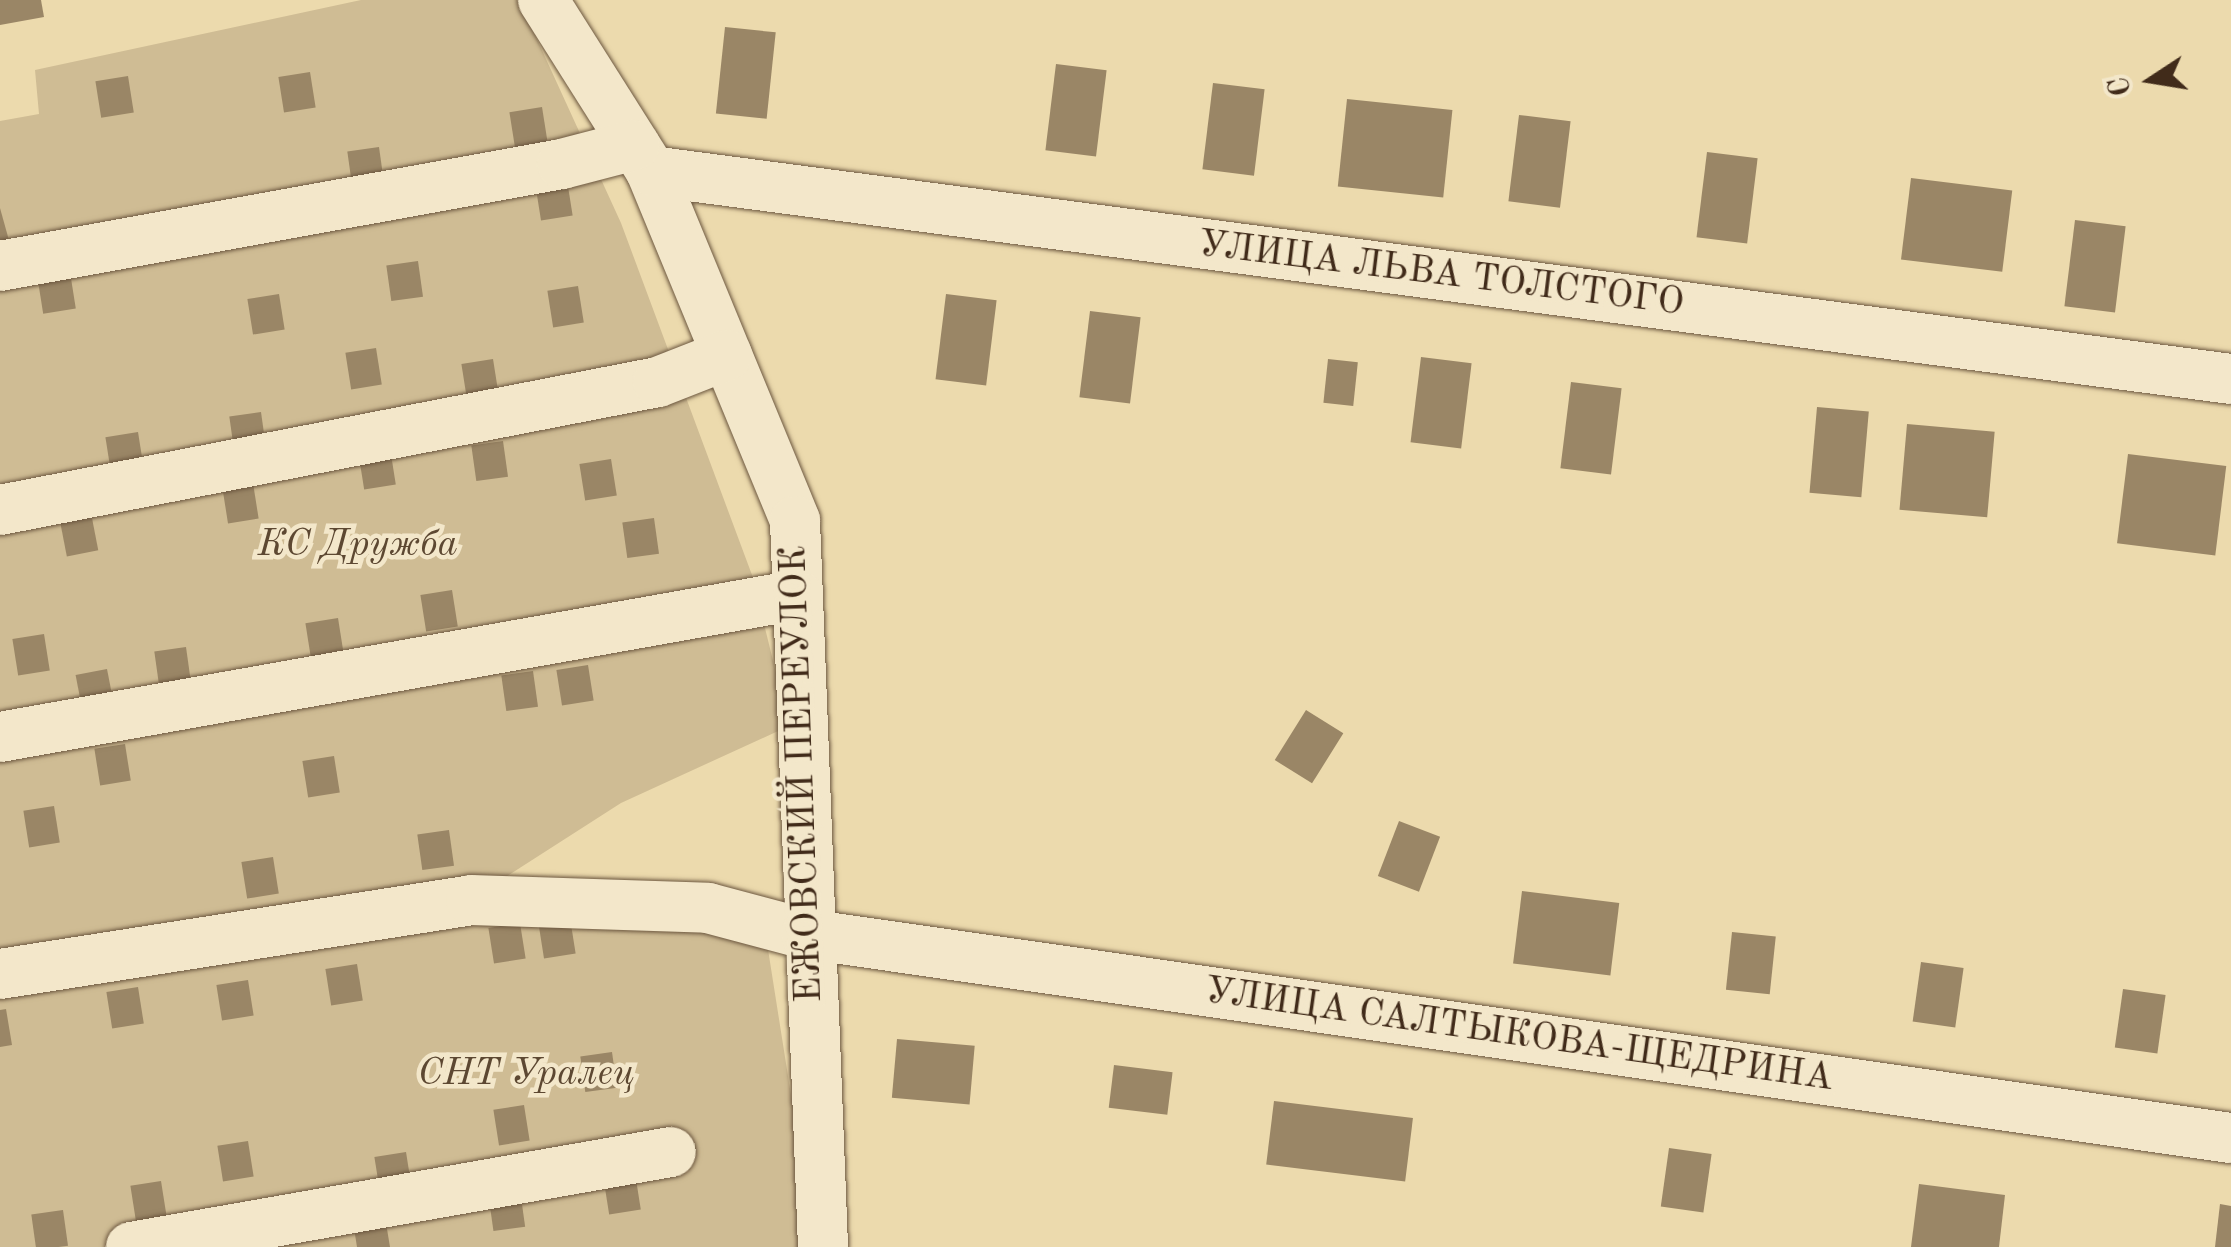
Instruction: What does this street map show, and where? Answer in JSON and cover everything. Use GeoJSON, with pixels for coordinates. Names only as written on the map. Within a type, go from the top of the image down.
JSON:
{"type":"FeatureCollection","features":[{"type":"Feature","properties":{"kind":"street","name":"ЕЖОВСКИЙ ПЕРЕУЛОК"},"geometry":{"type":"LineString","coordinates":[[543,0],[643,158],[795,522],[806,934],[823,1247]]}},
{"type":"Feature","properties":{"kind":"street"},"geometry":{"type":"LineString","coordinates":[[0,266],[562,164],[643,158]]}},
{"type":"Feature","properties":{"kind":"street","name":"УЛИЦА ЛЬВА ТОЛСТОГО"},"geometry":{"type":"LineString","coordinates":[[643,158],[2231,379]]}},
{"type":"Feature","properties":{"kind":"street"},"geometry":{"type":"LineString","coordinates":[[0,510],[584,398],[658,382],[726,355]]}},
{"type":"Feature","properties":{"kind":"street"},"geometry":{"type":"LineString","coordinates":[[0,737],[797,595]]}},
{"type":"Feature","properties":{"kind":"street","name":"УЛИЦА САЛТЫКОВА-ЩЕДРИНА"},"geometry":{"type":"LineString","coordinates":[[0,974],[506,897],[708,908],[806,934],[2231,1138]]}},
{"type":"Feature","properties":{"kind":"street"},"geometry":{"type":"LineString","coordinates":[[131,1247],[671,1152]]}},
{"type":"Feature","properties":{"kind":"green space","name":"КС Дружба"},"geometry":{"type":"Polygon","coordinates":[[[361,0],[519,0],[621,223],[752,575],[789,726],[621,803],[473,898],[708,908],[767,943],[815,1247],[0,1247],[0,121],[39,114],[35,70],[361,0]]]}},
{"type":"Feature","properties":{"kind":"building"},"geometry":{"type":"Polygon","coordinates":[[[0,0],[41,0],[44,17],[0,25],[0,0]]]}},
{"type":"Feature","properties":{"kind":"building"},"geometry":{"type":"Polygon","coordinates":[[[725,27],[776,32],[767,119],[716,114],[725,27]]]}},
{"type":"Feature","properties":{"kind":"building"},"geometry":{"type":"Polygon","coordinates":[[[1056,64],[1107,70],[1096,157],[1045,150],[1056,64]]]}},
{"type":"Feature","properties":{"kind":"building"},"geometry":{"type":"Polygon","coordinates":[[[310,72],[316,108],[284,113],[278,77],[310,72]]]}},
{"type":"Feature","properties":{"kind":"building"},"geometry":{"type":"Polygon","coordinates":[[[128,76],[134,113],[101,118],[95,81],[128,76]]]}},
{"type":"Feature","properties":{"kind":"building"},"geometry":{"type":"Polygon","coordinates":[[[1213,83],[1265,89],[1254,176],[1202,169],[1213,83]]]}},
{"type":"Feature","properties":{"kind":"building"},"geometry":{"type":"Polygon","coordinates":[[[1347,99],[1452,110],[1443,198],[1338,187],[1347,99]]]}},
{"type":"Feature","properties":{"kind":"building"},"geometry":{"type":"Polygon","coordinates":[[[542,107],[548,144],[515,149],[509,112],[542,107]]]}},
{"type":"Feature","properties":{"kind":"building"},"geometry":{"type":"Polygon","coordinates":[[[1519,115],[1571,121],[1560,208],[1508,201],[1519,115]]]}},
{"type":"Feature","properties":{"kind":"building"},"geometry":{"type":"Polygon","coordinates":[[[379,147],[384,183],[352,187],[347,151],[379,147]]]}},
{"type":"Feature","properties":{"kind":"building"},"geometry":{"type":"Polygon","coordinates":[[[1707,152],[1758,158],[1747,244],[1697,237],[1707,152]]]}},
{"type":"Feature","properties":{"kind":"building"},"geometry":{"type":"Polygon","coordinates":[[[1911,178],[2012,190],[2002,272],[1901,259],[1911,178]]]}},
{"type":"Feature","properties":{"kind":"building"},"geometry":{"type":"Polygon","coordinates":[[[567,180],[573,216],[541,221],[535,185],[567,180]]]}},
{"type":"Feature","properties":{"kind":"building"},"geometry":{"type":"Polygon","coordinates":[[[0,208],[10,244],[0,246],[0,208]]]}},
{"type":"Feature","properties":{"kind":"building"},"geometry":{"type":"Polygon","coordinates":[[[2075,220],[2126,226],[2115,313],[2064,306],[2075,220]]]}},
{"type":"Feature","properties":{"kind":"building"},"geometry":{"type":"Polygon","coordinates":[[[418,261],[423,297],[391,301],[386,265],[418,261]]]}},
{"type":"Feature","properties":{"kind":"building"},"geometry":{"type":"Polygon","coordinates":[[[70,272],[76,309],[43,314],[37,277],[70,272]]]}},
{"type":"Feature","properties":{"kind":"building"},"geometry":{"type":"Polygon","coordinates":[[[578,286],[584,323],[553,327],[547,291],[578,286]]]}},
{"type":"Feature","properties":{"kind":"building"},"geometry":{"type":"Polygon","coordinates":[[[279,294],[285,330],[253,335],[247,299],[279,294]]]}},
{"type":"Feature","properties":{"kind":"building"},"geometry":{"type":"Polygon","coordinates":[[[946,294],[997,300],[986,386],[936,379],[946,294]]]}},
{"type":"Feature","properties":{"kind":"building"},"geometry":{"type":"Polygon","coordinates":[[[1090,311],[1141,317],[1130,404],[1079,397],[1090,311]]]}},
{"type":"Feature","properties":{"kind":"building"},"geometry":{"type":"Polygon","coordinates":[[[376,348],[382,385],[351,389],[345,353],[376,348]]]}},
{"type":"Feature","properties":{"kind":"building"},"geometry":{"type":"Polygon","coordinates":[[[1421,357],[1472,363],[1461,449],[1411,442],[1421,357]]]}},
{"type":"Feature","properties":{"kind":"building"},"geometry":{"type":"Polygon","coordinates":[[[493,359],[499,395],[467,400],[461,364],[493,359]]]}},
{"type":"Feature","properties":{"kind":"building"},"geometry":{"type":"Polygon","coordinates":[[[1328,359],[1358,362],[1353,406],[1323,403],[1328,359]]]}},
{"type":"Feature","properties":{"kind":"building"},"geometry":{"type":"Polygon","coordinates":[[[1571,382],[1622,388],[1611,475],[1560,468],[1571,382]]]}},
{"type":"Feature","properties":{"kind":"building"},"geometry":{"type":"Polygon","coordinates":[[[1817,407],[1869,412],[1861,497],[1810,493],[1817,407]]]}},
{"type":"Feature","properties":{"kind":"building"},"geometry":{"type":"Polygon","coordinates":[[[261,412],[266,449],[234,453],[229,416],[261,412]]]}},
{"type":"Feature","properties":{"kind":"building"},"geometry":{"type":"Polygon","coordinates":[[[1907,424],[1995,432],[1987,517],[1900,510],[1907,424]]]}},
{"type":"Feature","properties":{"kind":"building"},"geometry":{"type":"Polygon","coordinates":[[[138,432],[144,469],[111,474],[105,437],[138,432]]]}},
{"type":"Feature","properties":{"kind":"building"},"geometry":{"type":"Polygon","coordinates":[[[503,441],[508,477],[476,481],[471,445],[503,441]]]}},
{"type":"Feature","properties":{"kind":"building"},"geometry":{"type":"Polygon","coordinates":[[[390,448],[396,485],[364,490],[358,453],[390,448]]]}},
{"type":"Feature","properties":{"kind":"building"},"geometry":{"type":"Polygon","coordinates":[[[2128,454],[2226,466],[2215,555],[2117,543],[2128,454]]]}},
{"type":"Feature","properties":{"kind":"building"},"geometry":{"type":"Polygon","coordinates":[[[611,459],[617,496],[585,501],[579,464],[611,459]]]}},
{"type":"Feature","properties":{"kind":"building"},"geometry":{"type":"Polygon","coordinates":[[[253,483],[259,519],[228,523],[222,488],[253,483]]]}},
{"type":"Feature","properties":{"kind":"building"},"geometry":{"type":"Polygon","coordinates":[[[91,513],[98,550],[67,556],[60,519],[91,513]]]}},
{"type":"Feature","properties":{"kind":"building"},"geometry":{"type":"Polygon","coordinates":[[[654,518],[659,554],[627,558],[622,522],[654,518]]]}},
{"type":"Feature","properties":{"kind":"building"},"geometry":{"type":"Polygon","coordinates":[[[452,590],[458,627],[426,632],[420,595],[452,590]]]}},
{"type":"Feature","properties":{"kind":"building"},"geometry":{"type":"Polygon","coordinates":[[[338,618],[344,655],[311,660],[305,623],[338,618]]]}},
{"type":"Feature","properties":{"kind":"building"},"geometry":{"type":"Polygon","coordinates":[[[44,634],[50,671],[18,676],[12,639],[44,634]]]}},
{"type":"Feature","properties":{"kind":"building"},"geometry":{"type":"Polygon","coordinates":[[[186,647],[191,684],[159,688],[154,651],[186,647]]]}},
{"type":"Feature","properties":{"kind":"building"},"geometry":{"type":"Polygon","coordinates":[[[588,665],[594,701],[562,706],[556,670],[588,665]]]}},
{"type":"Feature","properties":{"kind":"building"},"geometry":{"type":"Polygon","coordinates":[[[107,669],[114,706],[83,712],[76,675],[107,669]]]}},
{"type":"Feature","properties":{"kind":"building"},"geometry":{"type":"Polygon","coordinates":[[[533,671],[538,707],[506,711],[501,675],[533,671]]]}},
{"type":"Feature","properties":{"kind":"building"},"geometry":{"type":"Polygon","coordinates":[[[1306,710],[1343,733],[1312,783],[1275,760],[1306,710]]]}},
{"type":"Feature","properties":{"kind":"building"},"geometry":{"type":"Polygon","coordinates":[[[125,744],[131,781],[100,785],[94,749],[125,744]]]}},
{"type":"Feature","properties":{"kind":"building"},"geometry":{"type":"Polygon","coordinates":[[[334,756],[340,793],[308,798],[302,761],[334,756]]]}},
{"type":"Feature","properties":{"kind":"building"},"geometry":{"type":"Polygon","coordinates":[[[54,806],[60,843],[29,847],[23,811],[54,806]]]}},
{"type":"Feature","properties":{"kind":"building"},"geometry":{"type":"Polygon","coordinates":[[[1399,821],[1440,837],[1419,892],[1378,876],[1399,821]]]}},
{"type":"Feature","properties":{"kind":"building"},"geometry":{"type":"Polygon","coordinates":[[[449,830],[454,866],[422,870],[417,834],[449,830]]]}},
{"type":"Feature","properties":{"kind":"building"},"geometry":{"type":"Polygon","coordinates":[[[273,857],[279,894],[247,899],[241,862],[273,857]]]}},
{"type":"Feature","properties":{"kind":"building"},"geometry":{"type":"Polygon","coordinates":[[[1522,891],[1619,903],[1610,975],[1513,963],[1522,891]]]}},
{"type":"Feature","properties":{"kind":"building"},"geometry":{"type":"Polygon","coordinates":[[[570,918],[576,954],[544,959],[538,923],[570,918]]]}},
{"type":"Feature","properties":{"kind":"building"},"geometry":{"type":"Polygon","coordinates":[[[520,923],[526,959],[494,964],[488,928],[520,923]]]}},
{"type":"Feature","properties":{"kind":"building"},"geometry":{"type":"Polygon","coordinates":[[[1732,932],[1776,937],[1770,994],[1726,990],[1732,932]]]}},
{"type":"Feature","properties":{"kind":"building"},"geometry":{"type":"Polygon","coordinates":[[[1921,962],[1964,968],[1955,1027],[1913,1021],[1921,962]]]}},
{"type":"Feature","properties":{"kind":"building"},"geometry":{"type":"Polygon","coordinates":[[[357,964],[363,1001],[331,1006],[325,969],[357,964]]]}},
{"type":"Feature","properties":{"kind":"building"},"geometry":{"type":"Polygon","coordinates":[[[248,980],[254,1016],[222,1021],[216,985],[248,980]]]}},
{"type":"Feature","properties":{"kind":"building"},"geometry":{"type":"Polygon","coordinates":[[[138,987],[144,1024],[112,1029],[106,992],[138,987]]]}},
{"type":"Feature","properties":{"kind":"building"},"geometry":{"type":"Polygon","coordinates":[[[2123,989],[2166,995],[2157,1053],[2115,1047],[2123,989]]]}},
{"type":"Feature","properties":{"kind":"building"},"geometry":{"type":"Polygon","coordinates":[[[6,1009],[12,1045],[0,1047],[0,1010],[6,1009]]]}},
{"type":"Feature","properties":{"kind":"building"},"geometry":{"type":"Polygon","coordinates":[[[897,1039],[975,1046],[970,1105],[892,1098],[897,1039]]]}},
{"type":"Feature","properties":{"kind":"building"},"geometry":{"type":"Polygon","coordinates":[[[612,1052],[617,1088],[585,1092],[580,1056],[612,1052]]]}},
{"type":"Feature","properties":{"kind":"building"},"geometry":{"type":"Polygon","coordinates":[[[1114,1065],[1173,1072],[1167,1115],[1109,1108],[1114,1065]]]}},
{"type":"Feature","properties":{"kind":"building"},"geometry":{"type":"Polygon","coordinates":[[[1274,1101],[1413,1118],[1405,1182],[1266,1165],[1274,1101]]]}},
{"type":"Feature","properties":{"kind":"building"},"geometry":{"type":"Polygon","coordinates":[[[524,1105],[530,1141],[499,1145],[493,1110],[524,1105]]]}},
{"type":"Feature","properties":{"kind":"building"},"geometry":{"type":"Polygon","coordinates":[[[248,1141],[254,1177],[223,1181],[217,1146],[248,1141]]]}},
{"type":"Feature","properties":{"kind":"building"},"geometry":{"type":"Polygon","coordinates":[[[1669,1148],[1712,1154],[1703,1212],[1661,1206],[1669,1148]]]}},
{"type":"Feature","properties":{"kind":"building"},"geometry":{"type":"Polygon","coordinates":[[[406,1152],[412,1189],[380,1194],[374,1157],[406,1152]]]}},
{"type":"Feature","properties":{"kind":"building"},"geometry":{"type":"Polygon","coordinates":[[[635,1173],[641,1210],[609,1215],[603,1178],[635,1173]]]}},
{"type":"Feature","properties":{"kind":"building"},"geometry":{"type":"Polygon","coordinates":[[[161,1181],[167,1217],[136,1221],[130,1186],[161,1181]]]}},
{"type":"Feature","properties":{"kind":"building"},"geometry":{"type":"Polygon","coordinates":[[[1919,1184],[2005,1195],[1999,1247],[1911,1247],[1919,1184]]]}},
{"type":"Feature","properties":{"kind":"building"},"geometry":{"type":"Polygon","coordinates":[[[520,1190],[525,1227],[493,1231],[488,1194],[520,1190]]]}},
{"type":"Feature","properties":{"kind":"building"},"geometry":{"type":"Polygon","coordinates":[[[2220,1204],[2231,1206],[2231,1247],[2215,1247],[2220,1204]]]}},
{"type":"Feature","properties":{"kind":"building"},"geometry":{"type":"Polygon","coordinates":[[[63,1210],[68,1246],[36,1247],[31,1214],[63,1210]]]}},
{"type":"Feature","properties":{"kind":"building"},"geometry":{"type":"Polygon","coordinates":[[[385,1217],[390,1247],[357,1247],[353,1222],[385,1217]]]}},
{"type":"Feature","properties":{"kind":"park label","name":"СНТ Уралец"},"geometry":{"type":"Point","coordinates":[526,1075]}}]}
